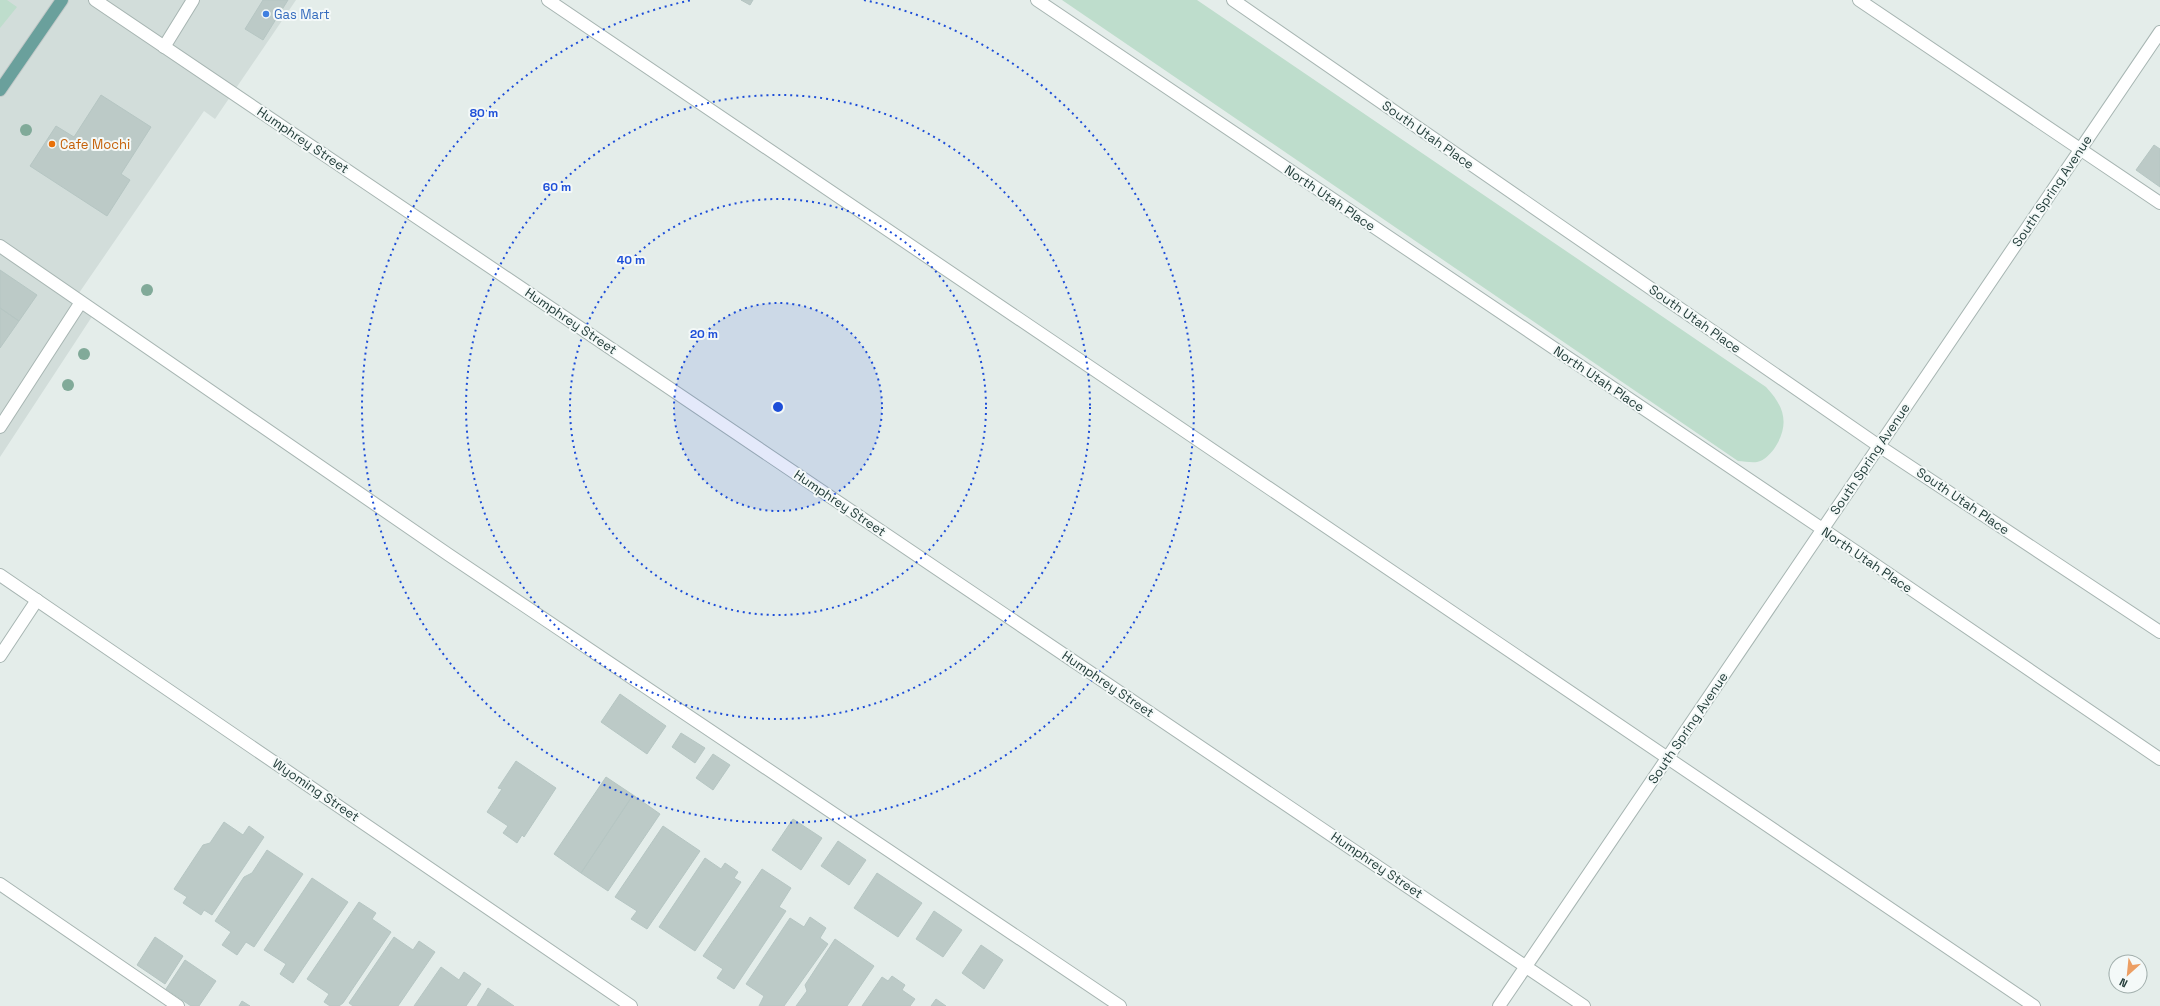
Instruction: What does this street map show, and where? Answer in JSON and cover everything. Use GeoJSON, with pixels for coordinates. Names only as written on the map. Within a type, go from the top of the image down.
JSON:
{"type":"FeatureCollection","features":[{"type":"Feature","properties":{"kind":"main road"},"geometry":{"type":"LineString","coordinates":[[0,90],[62,0]]}},
{"type":"Feature","properties":{"kind":"street","name":"Humphrey Street"},"geometry":{"type":"LineString","coordinates":[[95,0],[1584,1006]]}},
{"type":"Feature","properties":{"kind":"street"},"geometry":{"type":"LineString","coordinates":[[164,47],[193,0]]}},
{"type":"Feature","properties":{"kind":"street"},"geometry":{"type":"LineString","coordinates":[[548,0],[2034,1006]]}},
{"type":"Feature","properties":{"kind":"street","name":"North Utah Place"},"geometry":{"type":"LineString","coordinates":[[1036,0],[1822,529],[2160,759]]}},
{"type":"Feature","properties":{"kind":"street","name":"South Utah Place"},"geometry":{"type":"LineString","coordinates":[[1233,0],[1879,446],[2160,632]]}},
{"type":"Feature","properties":{"kind":"street"},"geometry":{"type":"LineString","coordinates":[[1859,0],[2160,203]]}},
{"type":"Feature","properties":{"kind":"street","name":"South Spring Avenue"},"geometry":{"type":"LineString","coordinates":[[1499,1006],[2160,32]]}},
{"type":"Feature","properties":{"kind":"street"},"geometry":{"type":"LineString","coordinates":[[0,246],[449,556],[1120,1006]]}},
{"type":"Feature","properties":{"kind":"street"},"geometry":{"type":"LineString","coordinates":[[0,427],[81,302]]}},
{"type":"Feature","properties":{"kind":"street","name":"Wyoming Street"},"geometry":{"type":"LineString","coordinates":[[0,575],[631,1006]]}},
{"type":"Feature","properties":{"kind":"street"},"geometry":{"type":"LineString","coordinates":[[0,656],[37,600]]}},
{"type":"Feature","properties":{"kind":"street"},"geometry":{"type":"LineString","coordinates":[[0,884],[178,1006]]}},
{"type":"Feature","properties":{"kind":"shaded area"},"geometry":{"type":"Polygon","coordinates":[[[0,0],[296,0],[215,119],[204,111],[79,293],[95,312],[0,457],[0,0]]]}},
{"type":"Feature","properties":{"kind":"green space"},"geometry":{"type":"Polygon","coordinates":[[[0,0],[7,0],[17,7],[0,28],[0,0]]]}},
{"type":"Feature","properties":{"kind":"green space"},"geometry":{"type":"Polygon","coordinates":[[[1062,0],[1197,0],[1766,387],[1778,402],[1783,416],[1784,424],[1782,432],[1774,449],[1767,457],[1757,462],[1738,461],[1062,0]]]}},
{"type":"Feature","properties":{"kind":"building","name":"Gas Mart"},"geometry":{"type":"Polygon","coordinates":[[[263,0],[288,0],[263,40],[245,29],[263,0]]]}},
{"type":"Feature","properties":{"kind":"building"},"geometry":{"type":"Polygon","coordinates":[[[741,0],[753,0],[750,5],[741,0]]]}},
{"type":"Feature","properties":{"kind":"building"},"geometry":{"type":"Polygon","coordinates":[[[101,95],[151,127],[121,174],[130,180],[107,216],[30,166],[56,126],[74,137],[101,95]]]}},
{"type":"Feature","properties":{"kind":"building"},"geometry":{"type":"Polygon","coordinates":[[[2154,145],[2160,149],[2160,187],[2136,170],[2154,145]]]}},
{"type":"Feature","properties":{"kind":"building"},"geometry":{"type":"Polygon","coordinates":[[[0,270],[37,295],[19,321],[0,308],[0,270]]]}},
{"type":"Feature","properties":{"kind":"building"},"geometry":{"type":"Polygon","coordinates":[[[0,308],[19,321],[0,348],[0,308]]]}},
{"type":"Feature","properties":{"kind":"building"},"geometry":{"type":"Polygon","coordinates":[[[620,694],[666,726],[647,754],[601,722],[620,694]]]}},
{"type":"Feature","properties":{"kind":"building"},"geometry":{"type":"Polygon","coordinates":[[[681,733],[705,748],[695,763],[672,747],[681,733]]]}},
{"type":"Feature","properties":{"kind":"building"},"geometry":{"type":"Polygon","coordinates":[[[713,754],[730,765],[713,790],[696,778],[713,754]]]}},
{"type":"Feature","properties":{"kind":"building"},"geometry":{"type":"Polygon","coordinates":[[[516,761],[556,788],[524,837],[522,835],[517,843],[503,833],[508,826],[487,812],[502,789],[498,788],[516,761]]]}},
{"type":"Feature","properties":{"kind":"building"},"geometry":{"type":"Polygon","coordinates":[[[606,777],[633,795],[581,873],[554,854],[606,777]]]}},
{"type":"Feature","properties":{"kind":"building"},"geometry":{"type":"Polygon","coordinates":[[[633,795],[660,814],[608,891],[581,873],[633,795]]]}},
{"type":"Feature","properties":{"kind":"building"},"geometry":{"type":"Polygon","coordinates":[[[793,819],[822,838],[801,870],[772,850],[793,819]]]}},
{"type":"Feature","properties":{"kind":"building"},"geometry":{"type":"Polygon","coordinates":[[[224,822],[243,835],[249,826],[264,837],[212,915],[204,910],[201,915],[183,903],[187,897],[174,889],[203,845],[210,843],[224,822]]]}},
{"type":"Feature","properties":{"kind":"building"},"geometry":{"type":"Polygon","coordinates":[[[663,826],[700,851],[647,929],[631,919],[637,911],[615,897],[663,826]]]}},
{"type":"Feature","properties":{"kind":"building"},"geometry":{"type":"Polygon","coordinates":[[[838,841],[866,860],[849,885],[821,866],[838,841]]]}},
{"type":"Feature","properties":{"kind":"building"},"geometry":{"type":"Polygon","coordinates":[[[267,850],[303,874],[254,947],[246,942],[237,955],[222,945],[231,932],[215,921],[244,877],[252,873],[267,850]]]}},
{"type":"Feature","properties":{"kind":"building"},"geometry":{"type":"Polygon","coordinates":[[[705,858],[721,869],[725,863],[738,872],[734,878],[741,882],[695,951],[659,927],[705,858]]]}},
{"type":"Feature","properties":{"kind":"building"},"geometry":{"type":"Polygon","coordinates":[[[762,869],[791,888],[779,907],[786,911],[734,989],[717,978],[723,969],[703,956],[762,869]]]}},
{"type":"Feature","properties":{"kind":"building"},"geometry":{"type":"Polygon","coordinates":[[[877,873],[922,903],[898,937],[854,908],[877,873]]]}},
{"type":"Feature","properties":{"kind":"building"},"geometry":{"type":"Polygon","coordinates":[[[312,878],[348,902],[293,983],[280,974],[286,964],[264,950],[312,878]]]}},
{"type":"Feature","properties":{"kind":"building"},"geometry":{"type":"Polygon","coordinates":[[[359,902],[376,913],[372,919],[391,932],[343,1003],[339,1006],[330,1006],[324,1002],[329,994],[307,979],[359,902]]]}},
{"type":"Feature","properties":{"kind":"building"},"geometry":{"type":"Polygon","coordinates":[[[934,911],[962,930],[943,957],[916,939],[934,911]]]}},
{"type":"Feature","properties":{"kind":"building"},"geometry":{"type":"Polygon","coordinates":[[[810,917],[826,928],[820,938],[828,944],[784,1006],[759,1006],[764,996],[746,984],[790,918],[804,927],[810,917]]]}},
{"type":"Feature","properties":{"kind":"building"},"geometry":{"type":"Polygon","coordinates":[[[155,937],[183,956],[165,984],[137,965],[155,937]]]}},
{"type":"Feature","properties":{"kind":"building"},"geometry":{"type":"Polygon","coordinates":[[[394,937],[413,950],[419,941],[435,952],[398,1006],[353,1006],[349,1003],[394,937]]]}},
{"type":"Feature","properties":{"kind":"building"},"geometry":{"type":"Polygon","coordinates":[[[835,939],[874,966],[847,1006],[796,1006],[807,991],[805,985],[835,939]]]}},
{"type":"Feature","properties":{"kind":"building"},"geometry":{"type":"Polygon","coordinates":[[[981,945],[1003,960],[984,989],[962,973],[981,945]]]}},
{"type":"Feature","properties":{"kind":"building"},"geometry":{"type":"Polygon","coordinates":[[[185,960],[216,981],[199,1006],[191,1006],[166,989],[185,960]]]}},
{"type":"Feature","properties":{"kind":"building"},"geometry":{"type":"Polygon","coordinates":[[[441,967],[459,980],[464,972],[481,984],[466,1006],[414,1006],[441,967]]]}},
{"type":"Feature","properties":{"kind":"building"},"geometry":{"type":"Polygon","coordinates":[[[892,976],[905,985],[902,990],[915,999],[910,1006],[862,1006],[882,977],[888,981],[892,976]]]}},
{"type":"Feature","properties":{"kind":"building"},"geometry":{"type":"Polygon","coordinates":[[[488,988],[514,1006],[477,1006],[488,988]]]}},
{"type":"Feature","properties":{"kind":"building"},"geometry":{"type":"Polygon","coordinates":[[[936,999],[946,1006],[931,1006],[936,999]]]}},
{"type":"Feature","properties":{"kind":"building"},"geometry":{"type":"Polygon","coordinates":[[[242,1001],[250,1006],[239,1006],[242,1001]]]}},
{"type":"Feature","properties":{"kind":"place","name":"Gas Mart"},"geometry":{"type":"Point","coordinates":[266,14]}},
{"type":"Feature","properties":{"kind":"place","name":"Cafe Mochi"},"geometry":{"type":"Point","coordinates":[52,144]}}]}
